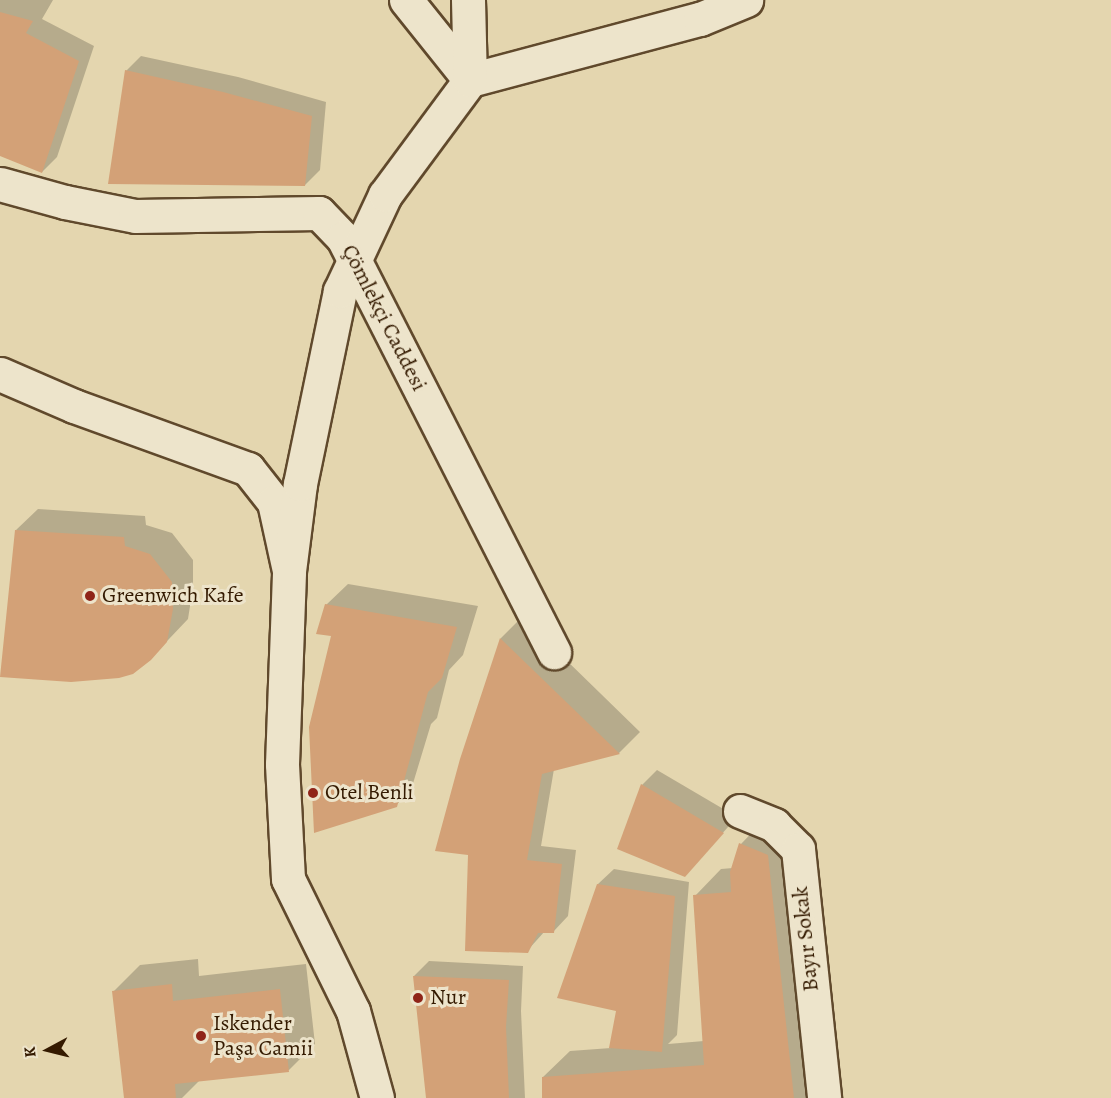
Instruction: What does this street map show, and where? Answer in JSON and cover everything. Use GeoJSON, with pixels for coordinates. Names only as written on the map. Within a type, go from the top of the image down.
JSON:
{"type":"FeatureCollection","features":[{"type":"Feature","properties":{"kind":"street"},"geometry":{"type":"LineString","coordinates":[[406,0],[470,80]]}},
{"type":"Feature","properties":{"kind":"street"},"geometry":{"type":"LineString","coordinates":[[377,1098],[353,1011],[288,879],[282,764],[289,571],[300,484],[340,291],[385,195],[470,80],[468,0]]}},
{"type":"Feature","properties":{"kind":"street"},"geometry":{"type":"LineString","coordinates":[[470,80],[700,19],[746,0]]}},
{"type":"Feature","properties":{"kind":"street","name":"Çömlekçi Caddesi"},"geometry":{"type":"LineString","coordinates":[[0,183],[65,202],[135,216],[319,213],[343,238],[554,652]]}},
{"type":"Feature","properties":{"kind":"street"},"geometry":{"type":"LineString","coordinates":[[0,374],[74,406],[248,469],[274,502],[289,571]]}},
{"type":"Feature","properties":{"kind":"street","name":"Bayır Sokak"},"geometry":{"type":"LineString","coordinates":[[740,811],[774,825],[798,849],[824,1098]]}},
{"type":"Feature","properties":{"kind":"building"},"geometry":{"type":"Polygon","coordinates":[[[0,12],[33,21],[26,33],[79,61],[42,173],[0,156],[0,12]]]}},
{"type":"Feature","properties":{"kind":"building"},"geometry":{"type":"Polygon","coordinates":[[[125,70],[223,92],[312,116],[305,186],[108,184],[125,70]]]}},
{"type":"Feature","properties":{"kind":"building","name":"Greenwich Kafe"},"geometry":{"type":"Polygon","coordinates":[[[15,530],[124,537],[125,546],[150,554],[172,582],[173,609],[167,642],[151,660],[133,674],[119,678],[71,682],[0,677],[15,530]]]}},
{"type":"Feature","properties":{"kind":"building"},"geometry":{"type":"Polygon","coordinates":[[[325,604],[457,627],[442,678],[428,692],[397,807],[314,833],[309,727],[331,636],[316,634],[325,604]]]}},
{"type":"Feature","properties":{"kind":"building"},"geometry":{"type":"Polygon","coordinates":[[[500,638],[620,754],[542,774],[527,860],[562,864],[554,933],[538,933],[528,953],[465,951],[468,855],[435,851],[460,759],[500,638]]]}},
{"type":"Feature","properties":{"kind":"building"},"geometry":{"type":"Polygon","coordinates":[[[641,784],[724,833],[685,877],[617,849],[641,784]]]}},
{"type":"Feature","properties":{"kind":"building"},"geometry":{"type":"Polygon","coordinates":[[[739,843],[768,855],[794,1098],[542,1098],[542,1077],[704,1065],[693,895],[731,892],[730,872],[739,843]]]}},
{"type":"Feature","properties":{"kind":"building"},"geometry":{"type":"Polygon","coordinates":[[[597,884],[675,896],[662,1052],[609,1048],[616,1011],[557,998],[597,884]]]}},
{"type":"Feature","properties":{"kind":"building"},"geometry":{"type":"Polygon","coordinates":[[[413,976],[509,980],[506,1027],[509,1098],[426,1098],[413,976]]]}},
{"type":"Feature","properties":{"kind":"building","name":"Iskender Paşa Camii"},"geometry":{"type":"Polygon","coordinates":[[[172,984],[173,1001],[280,989],[289,1072],[175,1084],[176,1098],[124,1098],[112,991],[172,984]]]}},
{"type":"Feature","properties":{"kind":"place","name":"Greenwich Kafe"},"geometry":{"type":"Point","coordinates":[90,596]}},
{"type":"Feature","properties":{"kind":"place","name":"Otel Benli"},"geometry":{"type":"Point","coordinates":[313,793]}},
{"type":"Feature","properties":{"kind":"place","name":"Nur"},"geometry":{"type":"Point","coordinates":[418,998]}},
{"type":"Feature","properties":{"kind":"place","name":"Iskender Paşa Camii"},"geometry":{"type":"Point","coordinates":[201,1036]}}]}
